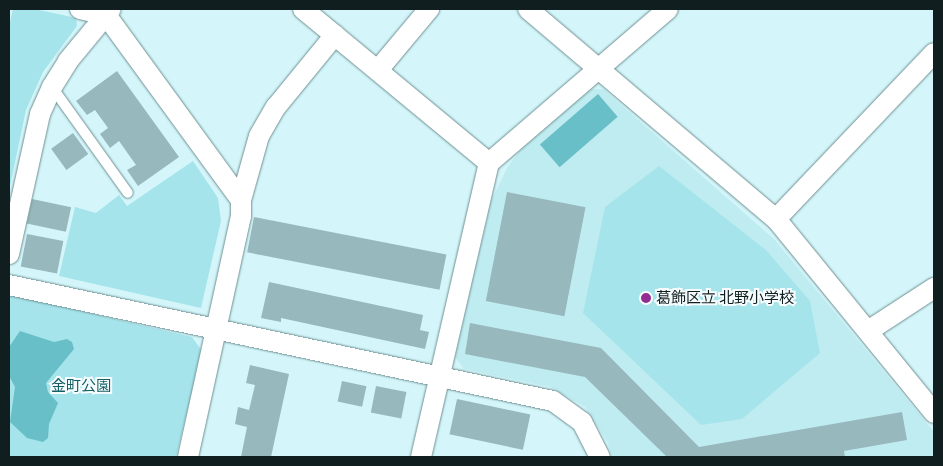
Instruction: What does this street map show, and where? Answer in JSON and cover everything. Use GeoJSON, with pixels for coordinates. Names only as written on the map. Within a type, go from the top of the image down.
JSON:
{"type":"FeatureCollection","features":[{"type":"Feature","properties":{"kind":"street"},"geometry":{"type":"LineString","coordinates":[[80,9],[109,12],[241,200]]}},
{"type":"Feature","properties":{"kind":"street"},"geometry":{"type":"LineString","coordinates":[[303,9],[489,163]]}},
{"type":"Feature","properties":{"kind":"street"},"geometry":{"type":"LineString","coordinates":[[378,70],[429,9]]}},
{"type":"Feature","properties":{"kind":"street"},"geometry":{"type":"LineString","coordinates":[[528,9],[776,219],[934,413]]}},
{"type":"Feature","properties":{"kind":"street"},"geometry":{"type":"LineString","coordinates":[[421,457],[489,163],[598,67],[668,9]]}},
{"type":"Feature","properties":{"kind":"street"},"geometry":{"type":"LineString","coordinates":[[9,254],[40,114],[52,87],[109,12]]}},
{"type":"Feature","properties":{"kind":"street"},"geometry":{"type":"LineString","coordinates":[[188,457],[217,330],[241,200],[259,136],[276,107],[335,35]]}},
{"type":"Feature","properties":{"kind":"street"},"geometry":{"type":"LineString","coordinates":[[776,219],[934,53]]}},
{"type":"Feature","properties":{"kind":"street"},"geometry":{"type":"LineString","coordinates":[[9,285],[439,376],[563,405],[590,431],[600,457]]}},
{"type":"Feature","properties":{"kind":"street"},"geometry":{"type":"LineString","coordinates":[[868,331],[934,288]]}},
{"type":"Feature","properties":{"kind":"lane"},"geometry":{"type":"LineString","coordinates":[[52,87],[128,192]]}},
{"type":"Feature","properties":{"kind":"shaded area","name":"葛飾区立 北野小学校"},"geometry":{"type":"Polygon","coordinates":[[[591,89],[603,89],[774,239],[934,432],[934,457],[612,457],[608,443],[585,407],[550,387],[464,369],[455,357],[491,201],[507,168],[524,145],[591,89]]]}},
{"type":"Feature","properties":{"kind":"shaded area"},"geometry":{"type":"Polygon","coordinates":[[[598,94],[618,117],[560,167],[540,145],[598,94]]]}},
{"type":"Feature","properties":{"kind":"shaded area"},"geometry":{"type":"Polygon","coordinates":[[[20,331],[54,342],[67,339],[72,342],[74,349],[46,383],[48,392],[58,403],[49,424],[48,438],[43,442],[27,438],[10,422],[15,387],[9,376],[9,347],[20,331]]]}},
{"type":"Feature","properties":{"kind":"green space"},"geometry":{"type":"Polygon","coordinates":[[[13,9],[35,9],[76,18],[77,26],[43,72],[26,110],[9,191],[9,26],[13,9]]]}},
{"type":"Feature","properties":{"kind":"green space"},"geometry":{"type":"Polygon","coordinates":[[[193,161],[218,198],[221,221],[201,308],[59,276],[75,207],[96,213],[119,195],[127,206],[193,161]]]}},
{"type":"Feature","properties":{"kind":"green space"},"geometry":{"type":"Polygon","coordinates":[[[659,166],[766,250],[810,301],[820,353],[742,419],[701,425],[583,313],[605,207],[659,166]]]}},
{"type":"Feature","properties":{"kind":"green space","name":"金町公園"},"geometry":{"type":"Polygon","coordinates":[[[12,295],[192,337],[202,351],[176,457],[9,457],[9,296],[12,295]]]}},
{"type":"Feature","properties":{"kind":"building"},"geometry":{"type":"Polygon","coordinates":[[[117,71],[179,157],[138,186],[127,170],[136,165],[119,141],[110,148],[100,134],[108,128],[95,110],[87,115],[76,101],[117,71]]]}},
{"type":"Feature","properties":{"kind":"building"},"geometry":{"type":"Polygon","coordinates":[[[73,133],[88,154],[66,170],[51,149],[73,133]]]}},
{"type":"Feature","properties":{"kind":"building"},"geometry":{"type":"Polygon","coordinates":[[[507,192],[586,207],[564,316],[486,301],[507,192]]]}},
{"type":"Feature","properties":{"kind":"building"},"geometry":{"type":"Polygon","coordinates":[[[32,199],[71,207],[66,232],[27,223],[32,199]]]}},
{"type":"Feature","properties":{"kind":"building"},"geometry":{"type":"Polygon","coordinates":[[[254,217],[446,254],[440,290],[247,252],[254,217]]]}},
{"type":"Feature","properties":{"kind":"building"},"geometry":{"type":"Polygon","coordinates":[[[27,234],[63,241],[57,273],[21,266],[27,234]]]}},
{"type":"Feature","properties":{"kind":"building"},"geometry":{"type":"Polygon","coordinates":[[[269,282],[423,315],[420,330],[429,332],[425,349],[281,318],[281,322],[261,318],[269,282]]]}},
{"type":"Feature","properties":{"kind":"building"},"geometry":{"type":"Polygon","coordinates":[[[470,323],[601,348],[699,447],[902,412],[907,440],[844,451],[845,457],[667,457],[585,377],[465,354],[470,323]]]}},
{"type":"Feature","properties":{"kind":"building"},"geometry":{"type":"Polygon","coordinates":[[[250,365],[289,374],[271,457],[241,457],[247,427],[235,424],[238,407],[249,410],[255,385],[246,383],[250,365]]]}},
{"type":"Feature","properties":{"kind":"building"},"geometry":{"type":"Polygon","coordinates":[[[342,381],[366,386],[362,407],[338,402],[342,381]]]}},
{"type":"Feature","properties":{"kind":"building"},"geometry":{"type":"Polygon","coordinates":[[[376,386],[406,392],[401,418],[371,413],[376,386]]]}},
{"type":"Feature","properties":{"kind":"building"},"geometry":{"type":"Polygon","coordinates":[[[457,399],[530,415],[523,450],[450,434],[457,399]]]}},
{"type":"Feature","properties":{"kind":"place","name":"葛飾区立 北野小学校"},"geometry":{"type":"Point","coordinates":[646,298]}}]}
